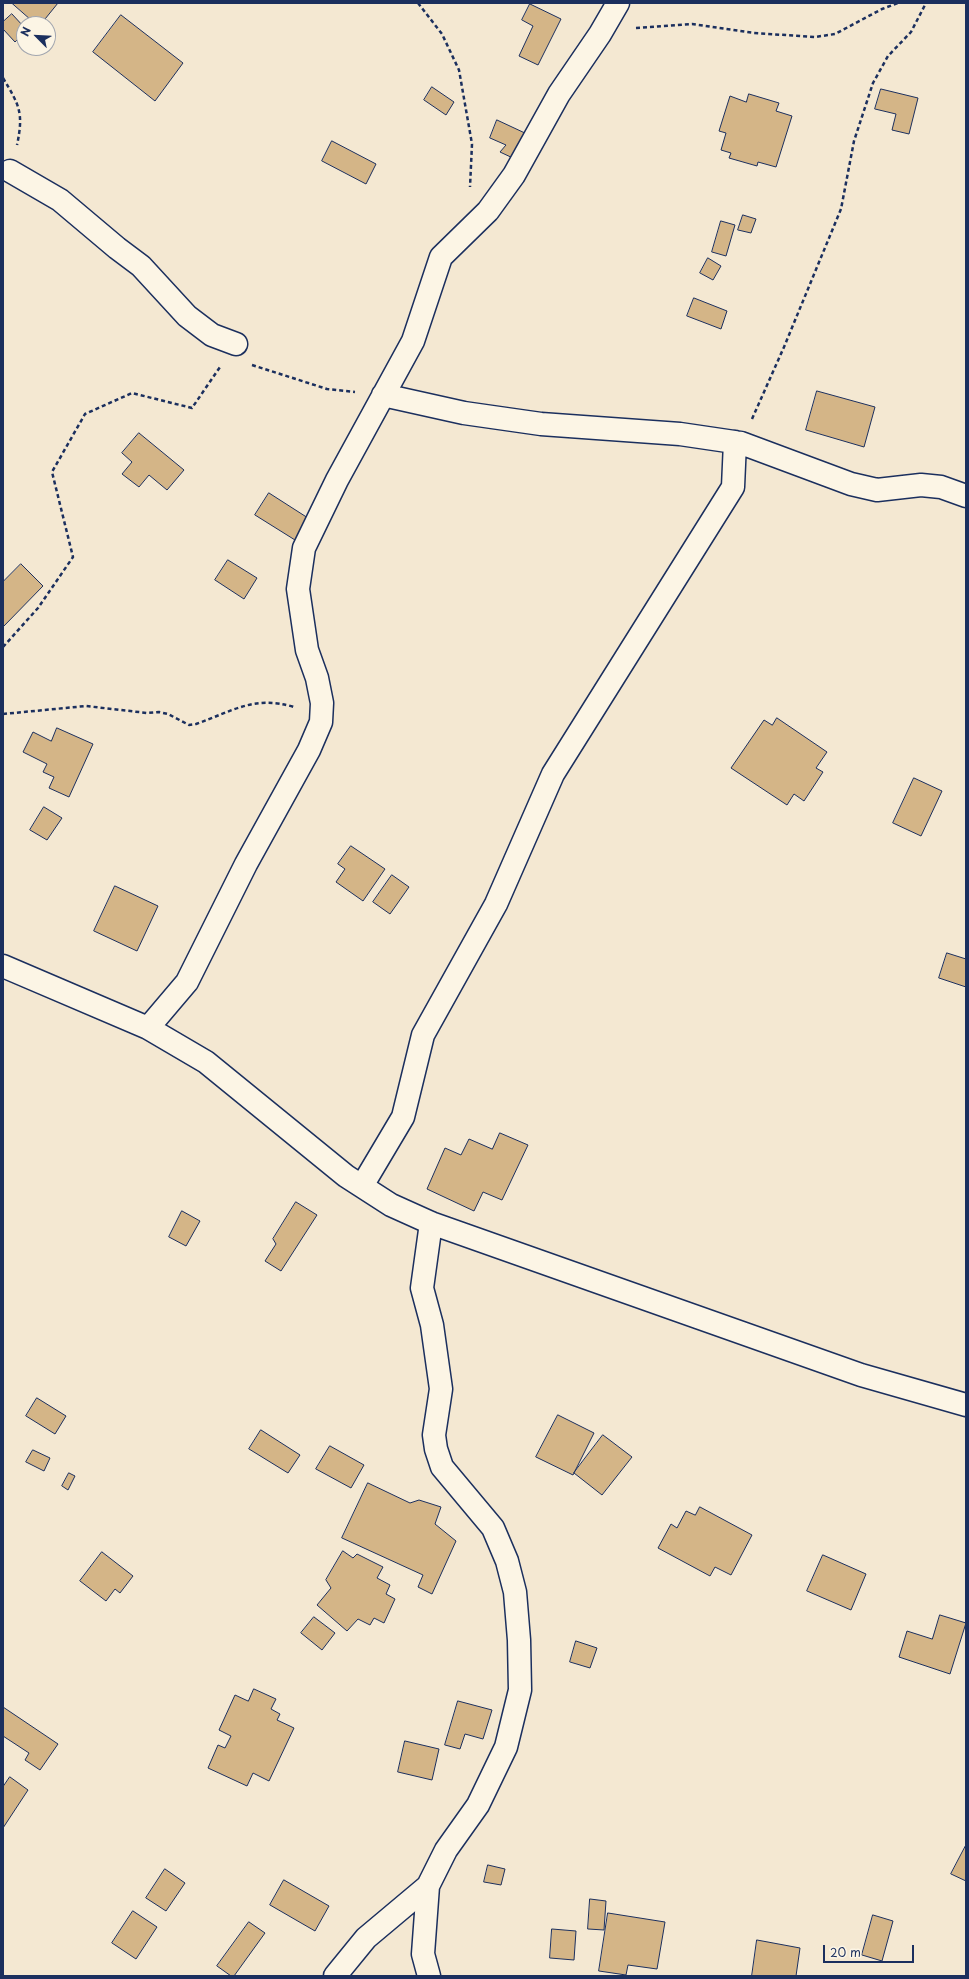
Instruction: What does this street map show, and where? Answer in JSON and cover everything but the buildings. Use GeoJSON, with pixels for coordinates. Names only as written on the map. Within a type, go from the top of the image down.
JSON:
{"type":"FeatureCollection","features":[{"type":"Feature","properties":{"kind":"street"},"geometry":{"type":"LineString","coordinates":[[148,1028],[187,982],[246,864],[309,750],[321,722],[322,703],[317,678],[307,650],[298,589],[304,548],[336,480],[412,341],[441,257],[488,211],[514,175],[559,94],[600,34],[618,3]]}},
{"type":"Feature","properties":{"kind":"street"},"geometry":{"type":"LineString","coordinates":[[10,171],[60,200],[117,248],[141,266],[187,316],[231,350]]}},
{"type":"Feature","properties":{"kind":"street"},"geometry":{"type":"LineString","coordinates":[[383,395],[464,413],[541,424],[680,434],[738,443],[851,484],[877,490],[921,485],[942,487],[966,496]]}},
{"type":"Feature","properties":{"kind":"street"},"geometry":{"type":"LineString","coordinates":[[362,1186],[403,1117],[423,1035],[496,904],[553,774],[733,487],[738,443]]}},
{"type":"Feature","properties":{"kind":"street"},"geometry":{"type":"LineString","coordinates":[[3,966],[148,1028],[206,1062],[346,1176],[391,1205],[431,1224],[854,1372],[966,1405]]}},
{"type":"Feature","properties":{"kind":"street"},"geometry":{"type":"LineString","coordinates":[[429,1976],[422,1954],[428,1886],[446,1850],[478,1805],[506,1747],[520,1690],[519,1640],[515,1592],[507,1561],[494,1528],[442,1467],[436,1449],[434,1435],[441,1389],[432,1325],[422,1288],[431,1224]]}},
{"type":"Feature","properties":{"kind":"street"},"geometry":{"type":"LineString","coordinates":[[336,1976],[366,1938],[428,1886]]}},
{"type":"Feature","properties":{"kind":"path"},"geometry":{"type":"LineString","coordinates":[[418,3],[442,34],[459,70],[472,144],[470,190]]}},
{"type":"Feature","properties":{"kind":"path"},"geometry":{"type":"LineString","coordinates":[[600,34],[641,27],[692,24],[754,33],[815,37],[835,34],[882,9],[898,3]]}},
{"type":"Feature","properties":{"kind":"path"},"geometry":{"type":"LineString","coordinates":[[738,443],[784,347],[841,209],[854,141],[873,83],[888,56],[911,32],[926,3]]}},
{"type":"Feature","properties":{"kind":"path"},"geometry":{"type":"LineString","coordinates":[[3,78],[17,102],[21,123],[10,171]]}},
{"type":"Feature","properties":{"kind":"path"},"geometry":{"type":"LineString","coordinates":[[3,647],[38,608],[74,557],[52,472],[85,414],[132,393],[192,408],[231,350],[327,389],[383,395]]}},
{"type":"Feature","properties":{"kind":"path"},"geometry":{"type":"LineString","coordinates":[[3,714],[86,706],[148,713],[159,712],[168,714],[189,724],[202,721],[248,704],[264,702],[285,704],[322,716]]}}]}
